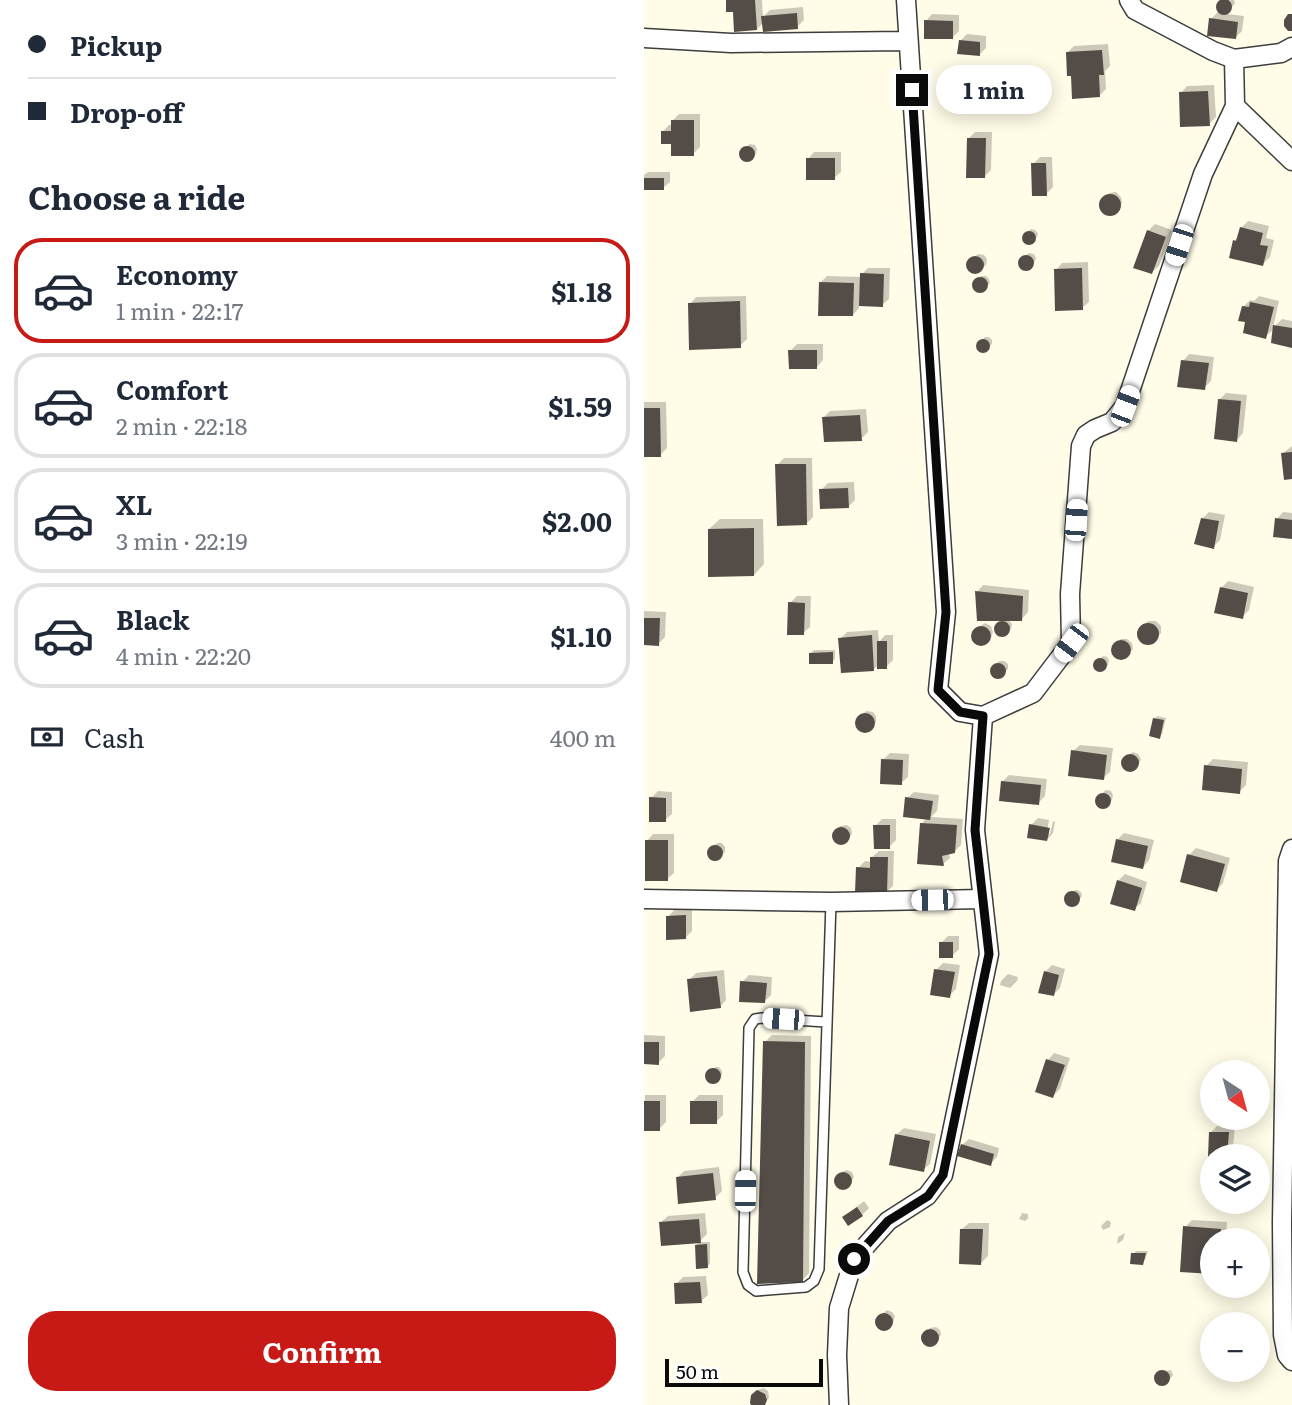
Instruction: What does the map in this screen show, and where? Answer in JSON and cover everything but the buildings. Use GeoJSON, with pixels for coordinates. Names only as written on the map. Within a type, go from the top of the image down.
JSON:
{"type":"FeatureCollection","features":[{"type":"Feature","properties":{"kind":"street"},"geometry":{"type":"LineString","coordinates":[[906,0],[946,612],[938,690],[960,712],[983,716],[1033,693],[1071,643],[1070,594],[1081,446],[1086,435],[1112,422],[1125,406],[1203,174],[1234,106],[1234,58]]}},
{"type":"Feature","properties":{"kind":"street"},"geometry":{"type":"LineString","coordinates":[[1129,0],[1135,10],[1213,51],[1234,58],[1281,53],[1292,47]]}},
{"type":"Feature","properties":{"kind":"street"},"geometry":{"type":"LineString","coordinates":[[644,37],[731,43],[902,41],[908,37]]}},
{"type":"Feature","properties":{"kind":"street"},"geometry":{"type":"LineString","coordinates":[[1234,106],[1292,161]]}},
{"type":"Feature","properties":{"kind":"street"},"geometry":{"type":"LineString","coordinates":[[839,1405],[839,1308],[854,1259],[888,1221],[928,1196],[943,1175],[989,954],[975,830],[983,716]]}},
{"type":"Feature","properties":{"kind":"street"},"geometry":{"type":"LineString","coordinates":[[1292,849],[1288,861],[1282,1223],[1283,1335],[1287,1355],[1292,1362]]}},
{"type":"Feature","properties":{"kind":"street"},"geometry":{"type":"LineString","coordinates":[[644,899],[831,902],[983,899]]}},
{"type":"Feature","properties":{"kind":"lane"},"geometry":{"type":"LineString","coordinates":[[826,1022],[762,1018],[755,1019],[749,1028],[743,1272],[748,1285],[756,1291],[806,1287],[814,1281],[819,1269],[831,902]]}},
{"type":"Feature","properties":{"kind":"route"},"geometry":{"type":"LineString","coordinates":[[854,1259],[888,1221],[928,1196],[943,1175],[989,954],[975,830],[983,716],[960,712],[938,690],[946,612],[912,90]]}}]}
